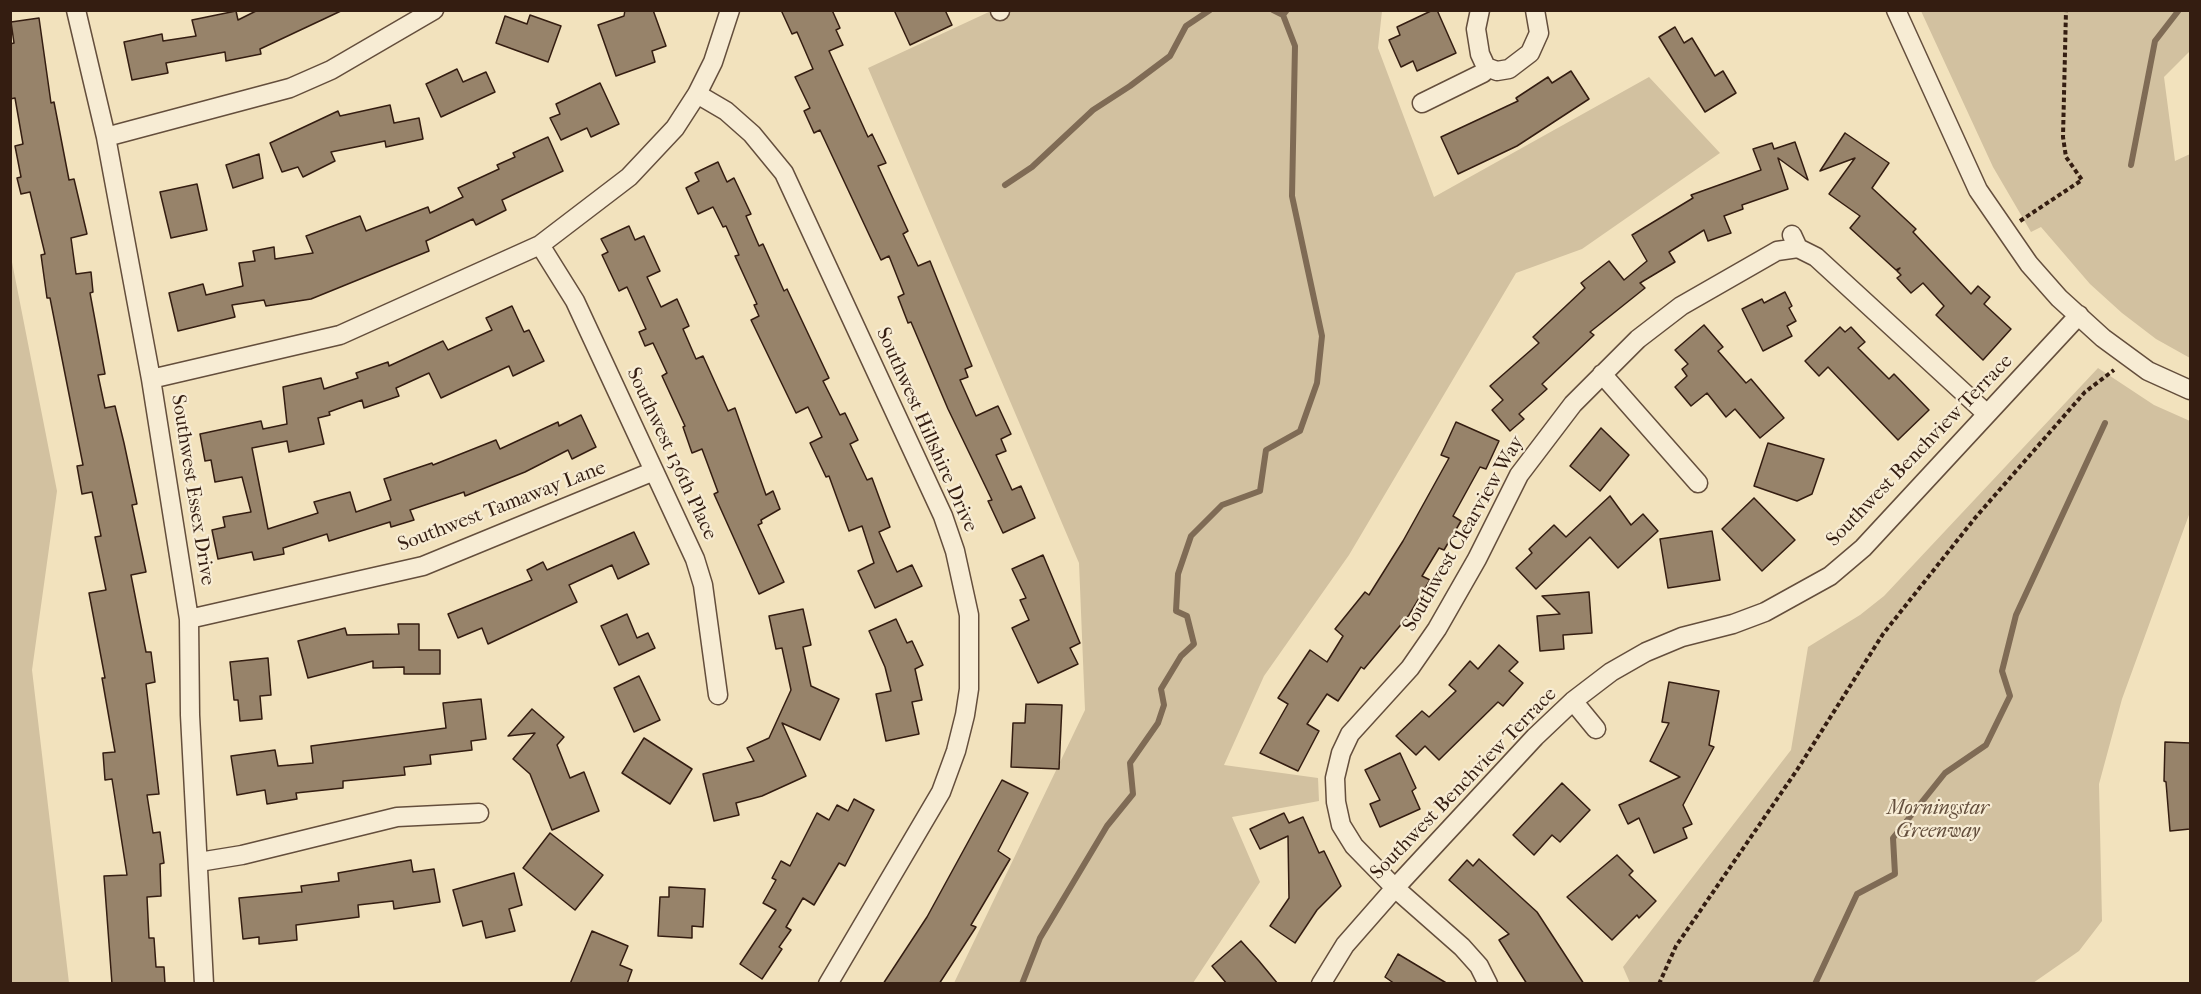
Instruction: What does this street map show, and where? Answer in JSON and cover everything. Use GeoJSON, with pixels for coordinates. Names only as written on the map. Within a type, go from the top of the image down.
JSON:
{"type":"FeatureCollection","features":[{"type":"Feature","properties":{"kind":"street","name":"Southwest Essex Drive"},"geometry":{"type":"LineString","coordinates":[[76,10],[106,137],[152,379],[189,620],[190,715],[204,984]]}},
{"type":"Feature","properties":{"kind":"street"},"geometry":{"type":"LineString","coordinates":[[106,137],[290,88],[331,70],[434,10]]}},
{"type":"Feature","properties":{"kind":"street"},"geometry":{"type":"LineString","coordinates":[[152,379],[340,335],[540,245],[629,177],[675,128],[698,94],[713,62],[730,10]]}},
{"type":"Feature","properties":{"kind":"street"},"geometry":{"type":"LineString","coordinates":[[1480,10],[1476,29],[1480,54],[1486,67],[1497,71],[1509,69],[1530,52],[1539,33],[1535,10]]}},
{"type":"Feature","properties":{"kind":"street"},"geometry":{"type":"LineString","coordinates":[[1896,10],[1966,164],[1992,213],[2029,264],[2079,315],[2131,358],[2148,370],[2190,390]]}},
{"type":"Feature","properties":{"kind":"street"},"geometry":{"type":"LineString","coordinates":[[1422,103],[1483,73],[1486,67]]}},
{"type":"Feature","properties":{"kind":"street","name":"Southwest Hillshire Drive"},"geometry":{"type":"LineString","coordinates":[[698,94],[726,111],[752,134],[784,173],[943,516],[955,551],[969,615],[969,689],[965,715],[956,751],[941,792],[828,984]]}},
{"type":"Feature","properties":{"kind":"street","name":"Southwest Clearview Way"},"geometry":{"type":"LineString","coordinates":[[1488,984],[1479,966],[1462,947],[1395,888],[1354,846],[1341,825],[1336,802],[1335,778],[1341,753],[1350,735],[1410,668],[1437,629],[1477,559],[1519,475],[1547,435],[1602,374],[1638,339],[1681,306],[1777,250],[1795,242],[1816,257],[1987,414]]}},
{"type":"Feature","properties":{"kind":"street","name":"Southwest 136th Place"},"geometry":{"type":"LineString","coordinates":[[540,245],[575,301],[695,559],[703,585],[718,695]]}},
{"type":"Feature","properties":{"kind":"street","name":"Southwest Benchview Terrace"},"geometry":{"type":"LineString","coordinates":[[1321,984],[1345,945],[1395,888],[1535,737],[1573,701],[1611,672],[1646,652],[1682,638],[1733,624],[1765,612],[1830,576],[1863,548],[2079,315]]}},
{"type":"Feature","properties":{"kind":"street"},"geometry":{"type":"LineString","coordinates":[[1602,374],[1698,483]]}},
{"type":"Feature","properties":{"kind":"street","name":"Southwest Tamaway Lane"},"geometry":{"type":"LineString","coordinates":[[189,620],[423,566],[654,471]]}},
{"type":"Feature","properties":{"kind":"street"},"geometry":{"type":"LineString","coordinates":[[1573,701],[1596,729]]}},
{"type":"Feature","properties":{"kind":"street"},"geometry":{"type":"LineString","coordinates":[[199,862],[242,855],[397,818],[478,813]]}},
{"type":"Feature","properties":{"kind":"path"},"geometry":{"type":"LineString","coordinates":[[2024,218],[2082,180],[2066,157],[2063,137],[2066,10]]}},
{"type":"Feature","properties":{"kind":"path"},"geometry":{"type":"LineString","coordinates":[[1659,984],[1676,946],[1797,770],[1883,634],[1975,518],[2085,392],[2131,358]]}},
{"type":"Feature","properties":{"kind":"green space"},"geometry":{"type":"Polygon","coordinates":[[[991,11],[1382,11],[1378,48],[1434,197],[1649,77],[1720,153],[1582,249],[1516,273],[1349,555],[1264,676],[1224,765],[1318,778],[1319,801],[1232,817],[1260,882],[1193,983],[954,983],[1085,710],[1079,563],[868,68],[991,11]]]}},
{"type":"Feature","properties":{"kind":"green space"},"geometry":{"type":"Polygon","coordinates":[[[1921,11],[2190,11],[2190,51],[2164,77],[2175,161],[2190,154],[2190,358],[2156,339],[2122,313],[2090,284],[2041,227],[2031,232],[1993,167],[1921,11]]]}},
{"type":"Feature","properties":{"kind":"green space"},"geometry":{"type":"Polygon","coordinates":[[[11,257],[57,491],[32,670],[69,983],[11,983],[11,257]]]}},
{"type":"Feature","properties":{"kind":"green space","name":"Morningstar Greenway"},"geometry":{"type":"Polygon","coordinates":[[[2098,368],[2154,405],[2190,421],[2190,512],[2122,699],[2099,784],[2102,921],[2079,951],[2033,983],[1630,983],[1623,967],[1791,750],[1808,647],[1860,615],[1884,596],[2098,368]]]}},
{"type":"Feature","properties":{"kind":"building"},"geometry":{"type":"Polygon","coordinates":[[[258,10],[343,10],[260,49],[261,54],[226,61],[225,52],[166,63],[168,73],[132,80],[124,42],[162,34],[163,41],[196,36],[192,20],[236,11],[238,20],[258,10]]]}},
{"type":"Feature","properties":{"kind":"building"},"geometry":{"type":"Polygon","coordinates":[[[625,10],[653,10],[666,46],[652,51],[655,62],[616,76],[598,25],[624,16],[625,10]]]}},
{"type":"Feature","properties":{"kind":"building"},"geometry":{"type":"Polygon","coordinates":[[[781,10],[832,10],[840,28],[836,30],[843,45],[829,51],[868,137],[872,134],[886,163],[878,166],[908,231],[903,234],[918,266],[930,261],[972,366],[965,369],[968,377],[960,380],[976,416],[998,406],[1011,434],[1001,439],[1006,451],[996,455],[1012,490],[1021,486],[1035,518],[1003,533],[988,501],[992,500],[948,409],[911,322],[908,323],[898,297],[904,294],[889,256],[881,260],[820,130],[814,133],[804,111],[810,108],[795,77],[813,69],[797,32],[792,34],[781,10]]]}},
{"type":"Feature","properties":{"kind":"building"},"geometry":{"type":"Polygon","coordinates":[[[894,10],[945,10],[952,25],[910,45],[894,10]]]}},
{"type":"Feature","properties":{"kind":"building"},"geometry":{"type":"Polygon","coordinates":[[[1437,10],[1456,53],[1417,71],[1413,61],[1401,67],[1389,40],[1400,35],[1397,27],[1437,10]]]}},
{"type":"Feature","properties":{"kind":"building"},"geometry":{"type":"Polygon","coordinates":[[[530,15],[561,26],[548,62],[496,43],[505,16],[527,24],[530,15]]]}},
{"type":"Feature","properties":{"kind":"building"},"geometry":{"type":"Polygon","coordinates":[[[39,18],[51,103],[54,102],[69,180],[74,179],[87,234],[71,238],[76,274],[91,272],[93,292],[90,293],[105,374],[98,375],[105,408],[115,406],[137,504],[132,505],[146,572],[131,575],[146,652],[151,652],[155,682],[146,684],[159,794],[147,795],[153,833],[160,832],[164,863],[160,864],[161,896],[147,897],[149,938],[154,938],[156,967],[164,967],[165,984],[112,984],[104,876],[127,875],[112,779],[105,780],[103,753],[115,752],[102,678],[105,678],[89,593],[106,590],[95,537],[101,536],[92,492],[82,494],[77,466],[83,465],[50,298],[47,298],[41,255],[45,254],[30,192],[21,194],[17,178],[21,177],[15,146],[23,144],[15,98],[10,99],[10,44],[14,43],[11,22],[39,18]]]}},
{"type":"Feature","properties":{"kind":"building"},"geometry":{"type":"Polygon","coordinates":[[[1675,27],[1684,43],[1692,38],[1715,76],[1723,71],[1736,93],[1705,112],[1659,37],[1675,27]]]}},
{"type":"Feature","properties":{"kind":"building"},"geometry":{"type":"Polygon","coordinates":[[[457,69],[463,82],[486,72],[495,92],[441,117],[426,84],[457,69]]]}},
{"type":"Feature","properties":{"kind":"building"},"geometry":{"type":"Polygon","coordinates":[[[1571,71],[1589,99],[1517,146],[1458,174],[1441,137],[1518,101],[1516,98],[1548,77],[1552,83],[1571,71]]]}},
{"type":"Feature","properties":{"kind":"building"},"geometry":{"type":"Polygon","coordinates":[[[600,83],[619,124],[591,137],[587,128],[561,140],[550,118],[560,114],[556,104],[600,83]]]}},
{"type":"Feature","properties":{"kind":"building"},"geometry":{"type":"Polygon","coordinates":[[[390,105],[394,123],[419,118],[423,139],[386,147],[385,141],[331,152],[335,161],[303,177],[298,167],[282,172],[270,143],[338,111],[340,116],[390,105]]]}},
{"type":"Feature","properties":{"kind":"building"},"geometry":{"type":"Polygon","coordinates":[[[1845,133],[1889,163],[1872,188],[1916,229],[1913,232],[1971,294],[1978,286],[1990,297],[1984,304],[2011,329],[1983,360],[1936,315],[1944,306],[1923,283],[1911,293],[1897,278],[1901,275],[1897,271],[1900,268],[1896,270],[1850,228],[1860,216],[1829,194],[1855,158],[1820,171],[1845,133]]]}},
{"type":"Feature","properties":{"kind":"building"},"geometry":{"type":"Polygon","coordinates":[[[548,137],[563,171],[502,200],[506,210],[476,225],[473,219],[426,241],[429,251],[311,299],[266,306],[264,300],[232,305],[235,317],[178,331],[169,293],[203,284],[206,295],[243,286],[239,263],[255,261],[253,251],[274,247],[275,259],[313,253],[306,236],[360,216],[366,231],[428,207],[430,213],[463,197],[458,188],[499,169],[497,165],[515,157],[513,153],[548,137]]]}},
{"type":"Feature","properties":{"kind":"building"},"geometry":{"type":"Polygon","coordinates":[[[1795,142],[1808,180],[1778,158],[1788,189],[1742,205],[1743,209],[1724,216],[1731,233],[1708,241],[1704,230],[1669,252],[1675,262],[1640,283],[1645,288],[1590,332],[1594,335],[1542,384],[1547,389],[1519,414],[1524,419],[1510,431],[1492,410],[1503,400],[1490,386],[1539,343],[1533,337],[1585,288],[1581,283],[1609,261],[1624,280],[1647,261],[1632,235],[1693,198],[1691,195],[1761,170],[1753,149],[1772,143],[1774,149],[1795,142]]]}},
{"type":"Feature","properties":{"kind":"building"},"geometry":{"type":"Polygon","coordinates":[[[259,154],[263,178],[233,188],[226,165],[259,154]]]}},
{"type":"Feature","properties":{"kind":"building"},"geometry":{"type":"Polygon","coordinates":[[[718,162],[727,182],[734,178],[751,214],[746,216],[759,246],[763,244],[784,291],[787,289],[829,378],[823,381],[840,415],[845,413],[858,440],[850,444],[867,480],[872,478],[890,527],[879,532],[897,572],[912,565],[922,586],[875,608],[858,571],[874,563],[862,526],[849,531],[829,476],[826,477],[810,443],[822,437],[808,407],[796,413],[751,320],[759,316],[754,305],[757,304],[735,256],[739,255],[726,226],[723,227],[713,207],[698,214],[686,188],[699,181],[695,173],[718,162]]]}},
{"type":"Feature","properties":{"kind":"building"},"geometry":{"type":"Polygon","coordinates":[[[197,184],[207,230],[171,238],[160,192],[197,184]]]}},
{"type":"Feature","properties":{"kind":"building"},"geometry":{"type":"Polygon","coordinates":[[[629,226],[635,240],[644,236],[660,271],[647,277],[661,307],[677,299],[689,326],[683,329],[696,359],[703,356],[728,411],[735,408],[766,495],[773,491],[780,509],[761,520],[762,523],[758,525],[784,582],[759,594],[714,494],[718,492],[702,449],[692,453],[683,427],[685,426],[662,376],[667,373],[653,343],[645,346],[639,332],[646,329],[627,287],[619,291],[602,255],[608,252],[601,239],[629,226]]]}},
{"type":"Feature","properties":{"kind":"building"},"geometry":{"type":"Polygon","coordinates":[[[1785,292],[1792,306],[1789,308],[1796,321],[1787,326],[1792,336],[1763,351],[1742,309],[1762,299],[1764,303],[1785,292]]]}},
{"type":"Feature","properties":{"kind":"building"},"geometry":{"type":"Polygon","coordinates":[[[512,306],[524,332],[529,330],[544,361],[513,376],[509,366],[441,398],[429,373],[396,388],[399,396],[364,408],[362,400],[318,418],[324,444],[289,452],[287,441],[252,448],[268,529],[318,513],[314,502],[350,492],[356,512],[391,500],[384,479],[432,463],[433,465],[496,440],[500,449],[558,422],[559,426],[581,415],[596,447],[572,459],[568,450],[525,472],[465,496],[464,492],[410,510],[414,520],[391,527],[390,522],[329,541],[327,534],[283,548],[284,554],[254,560],[252,552],[218,559],[212,530],[225,527],[223,517],[251,512],[242,477],[215,482],[211,460],[205,461],[200,434],[261,421],[263,429],[287,424],[283,387],[321,378],[324,389],[358,378],[356,373],[388,362],[389,366],[443,341],[448,350],[492,330],[486,318],[512,306]]]}},
{"type":"Feature","properties":{"kind":"building"},"geometry":{"type":"Polygon","coordinates":[[[1704,325],[1723,347],[1718,351],[1746,383],[1751,379],[1784,418],[1760,438],[1735,409],[1726,417],[1707,393],[1691,406],[1675,387],[1687,376],[1682,369],[1688,364],[1675,350],[1704,325]]]}},
{"type":"Feature","properties":{"kind":"building"},"geometry":{"type":"Polygon","coordinates":[[[1840,327],[1845,332],[1851,327],[1865,342],[1858,348],[1889,379],[1894,374],[1929,410],[1898,440],[1828,367],[1819,376],[1805,361],[1840,327]]]}},
{"type":"Feature","properties":{"kind":"building"},"geometry":{"type":"Polygon","coordinates":[[[1456,422],[1499,441],[1486,469],[1480,467],[1453,516],[1461,521],[1444,550],[1439,548],[1422,576],[1430,580],[1409,615],[1364,669],[1361,667],[1338,701],[1327,694],[1307,724],[1319,731],[1298,771],[1260,753],[1288,704],[1278,698],[1310,650],[1327,662],[1343,636],[1335,629],[1365,592],[1369,595],[1403,541],[1449,458],[1441,455],[1456,422]]]}},
{"type":"Feature","properties":{"kind":"building"},"geometry":{"type":"Polygon","coordinates":[[[1601,428],[1629,455],[1600,491],[1570,466],[1601,428]]]}},
{"type":"Feature","properties":{"kind":"building"},"geometry":{"type":"Polygon","coordinates":[[[1768,443],[1824,459],[1812,494],[1797,501],[1754,486],[1768,443]]]}},
{"type":"Feature","properties":{"kind":"building"},"geometry":{"type":"Polygon","coordinates":[[[1610,496],[1631,525],[1643,514],[1658,531],[1618,568],[1590,537],[1536,589],[1516,568],[1532,553],[1529,549],[1554,525],[1566,537],[1610,496]]]}},
{"type":"Feature","properties":{"kind":"building"},"geometry":{"type":"Polygon","coordinates":[[[1754,498],[1795,540],[1762,571],[1722,529],[1754,498]]]}},
{"type":"Feature","properties":{"kind":"building"},"geometry":{"type":"Polygon","coordinates":[[[1712,531],[1720,580],[1668,588],[1660,539],[1712,531]]]}},
{"type":"Feature","properties":{"kind":"building"},"geometry":{"type":"Polygon","coordinates":[[[634,532],[649,564],[618,579],[612,565],[569,585],[577,602],[488,644],[482,628],[458,638],[448,614],[532,580],[527,570],[543,562],[547,570],[634,532]]]}},
{"type":"Feature","properties":{"kind":"building"},"geometry":{"type":"Polygon","coordinates":[[[1043,555],[1080,643],[1070,648],[1078,664],[1038,683],[1012,628],[1029,620],[1020,600],[1026,598],[1012,569],[1043,555]]]}},
{"type":"Feature","properties":{"kind":"building"},"geometry":{"type":"Polygon","coordinates":[[[1589,592],[1592,633],[1563,635],[1564,649],[1540,651],[1537,616],[1560,614],[1542,596],[1589,592]]]}},
{"type":"Feature","properties":{"kind":"building"},"geometry":{"type":"Polygon","coordinates":[[[803,609],[811,645],[803,647],[811,686],[839,699],[820,740],[782,723],[806,776],[762,796],[736,803],[739,815],[714,821],[703,774],[754,761],[747,748],[769,738],[791,690],[782,648],[776,649],[769,616],[803,609]]]}},
{"type":"Feature","properties":{"kind":"building"},"geometry":{"type":"Polygon","coordinates":[[[627,614],[637,638],[648,633],[655,648],[619,665],[601,626],[627,614]]]}},
{"type":"Feature","properties":{"kind":"building"},"geometry":{"type":"Polygon","coordinates":[[[896,619],[907,643],[912,641],[923,665],[915,669],[922,700],[912,702],[919,734],[886,741],[876,694],[891,691],[885,667],[869,631],[896,619]]]}},
{"type":"Feature","properties":{"kind":"building"},"geometry":{"type":"Polygon","coordinates":[[[398,624],[419,624],[419,650],[440,650],[440,674],[404,674],[404,667],[373,668],[373,661],[308,678],[298,641],[345,628],[347,635],[399,634],[398,624]]]}},
{"type":"Feature","properties":{"kind":"building"},"geometry":{"type":"Polygon","coordinates":[[[1499,645],[1518,662],[1509,671],[1523,683],[1503,706],[1498,702],[1439,760],[1425,746],[1416,755],[1396,736],[1422,711],[1429,717],[1456,691],[1449,685],[1470,661],[1478,669],[1499,645]]]}},
{"type":"Feature","properties":{"kind":"building"},"geometry":{"type":"Polygon","coordinates":[[[268,658],[271,695],[260,696],[262,719],[240,721],[238,700],[234,700],[230,662],[268,658]]]}},
{"type":"Feature","properties":{"kind":"building"},"geometry":{"type":"Polygon","coordinates":[[[639,676],[660,720],[634,732],[614,688],[639,676]]]}},
{"type":"Feature","properties":{"kind":"building"},"geometry":{"type":"Polygon","coordinates":[[[1669,682],[1719,691],[1709,745],[1714,747],[1683,805],[1692,824],[1683,828],[1687,838],[1654,853],[1639,818],[1628,824],[1619,805],[1680,777],[1650,761],[1669,723],[1662,722],[1669,682]]]}},
{"type":"Feature","properties":{"kind":"building"},"geometry":{"type":"Polygon","coordinates":[[[481,699],[486,739],[471,741],[472,750],[430,755],[431,764],[404,767],[405,775],[343,781],[343,788],[296,793],[297,799],[267,804],[265,790],[237,795],[231,756],[275,750],[278,766],[313,763],[311,746],[446,728],[443,703],[481,699]]]}},
{"type":"Feature","properties":{"kind":"building"},"geometry":{"type":"Polygon","coordinates":[[[1026,704],[1062,705],[1059,769],[1011,767],[1013,723],[1025,723],[1026,704]]]}},
{"type":"Feature","properties":{"kind":"building"},"geometry":{"type":"Polygon","coordinates":[[[532,709],[564,737],[557,745],[570,778],[584,772],[599,811],[552,830],[530,774],[513,759],[535,733],[508,736],[532,709]]]}},
{"type":"Feature","properties":{"kind":"building"},"geometry":{"type":"Polygon","coordinates":[[[644,738],[692,769],[670,804],[622,773],[644,738]]]}},
{"type":"Feature","properties":{"kind":"building"},"geometry":{"type":"Polygon","coordinates":[[[2165,742],[2190,743],[2190,829],[2170,831],[2166,782],[2164,781],[2165,742]]]}},
{"type":"Feature","properties":{"kind":"building"},"geometry":{"type":"Polygon","coordinates":[[[1400,753],[1416,788],[1412,791],[1420,809],[1380,827],[1370,804],[1380,800],[1365,770],[1400,753]]]}},
{"type":"Feature","properties":{"kind":"building"},"geometry":{"type":"Polygon","coordinates":[[[1002,780],[1028,793],[998,851],[1010,859],[971,925],[976,927],[939,984],[883,984],[927,917],[1002,780]]]}},
{"type":"Feature","properties":{"kind":"building"},"geometry":{"type":"Polygon","coordinates":[[[1562,783],[1590,810],[1560,842],[1552,835],[1534,855],[1513,835],[1562,783]]]}},
{"type":"Feature","properties":{"kind":"building"},"geometry":{"type":"Polygon","coordinates":[[[854,799],[874,810],[845,866],[839,863],[814,905],[803,898],[786,927],[791,930],[779,947],[782,949],[762,979],[740,964],[776,910],[763,903],[776,880],[772,878],[781,861],[790,866],[817,813],[829,820],[837,805],[848,811],[854,799]]]}},
{"type":"Feature","properties":{"kind":"building"},"geometry":{"type":"Polygon","coordinates":[[[1284,813],[1289,823],[1303,817],[1319,853],[1324,851],[1341,886],[1317,910],[1295,943],[1270,926],[1289,898],[1288,836],[1260,849],[1250,829],[1284,813]]]}},
{"type":"Feature","properties":{"kind":"building"},"geometry":{"type":"Polygon","coordinates":[[[550,833],[603,875],[575,910],[523,868],[550,833]]]}},
{"type":"Feature","properties":{"kind":"building"},"geometry":{"type":"Polygon","coordinates":[[[1617,855],[1633,871],[1629,875],[1656,901],[1639,918],[1637,915],[1612,940],[1567,897],[1617,855]]]}},
{"type":"Feature","properties":{"kind":"building"},"geometry":{"type":"Polygon","coordinates":[[[1479,859],[1537,912],[1584,984],[1527,984],[1499,940],[1509,934],[1449,880],[1467,860],[1473,866],[1479,859]]]}},
{"type":"Feature","properties":{"kind":"building"},"geometry":{"type":"Polygon","coordinates":[[[411,860],[413,872],[434,869],[440,902],[394,909],[393,901],[358,905],[359,917],[296,925],[297,940],[259,944],[259,937],[243,939],[239,898],[302,892],[301,886],[339,881],[338,873],[411,860]]]}},
{"type":"Feature","properties":{"kind":"building"},"geometry":{"type":"Polygon","coordinates":[[[514,873],[522,905],[509,909],[515,931],[486,938],[482,921],[463,926],[453,890],[514,873]]]}},
{"type":"Feature","properties":{"kind":"building"},"geometry":{"type":"Polygon","coordinates":[[[669,887],[705,889],[703,927],[692,926],[692,938],[658,936],[660,897],[669,897],[669,887]]]}},
{"type":"Feature","properties":{"kind":"building"},"geometry":{"type":"Polygon","coordinates":[[[592,931],[628,946],[620,965],[632,970],[627,984],[570,984],[592,931]]]}},
{"type":"Feature","properties":{"kind":"building"},"geometry":{"type":"Polygon","coordinates":[[[1241,941],[1278,984],[1227,984],[1212,966],[1241,941]]]}},
{"type":"Feature","properties":{"kind":"building"},"geometry":{"type":"Polygon","coordinates":[[[1398,954],[1448,984],[1395,984],[1385,977],[1398,954]]]}},
{"type":"Feature","properties":{"kind":"waterway"},"geometry":{"type":"LineString","coordinates":[[1005,185],[1032,167],[1093,110],[1170,56],[1186,26],[1210,10]]}},
{"type":"Feature","properties":{"kind":"waterway"},"geometry":{"type":"LineString","coordinates":[[1273,10],[1283,15]]}},
{"type":"Feature","properties":{"kind":"waterway"},"geometry":{"type":"LineString","coordinates":[[1022,984],[1040,938],[1107,826],[1133,794],[1130,763],[1158,723],[1164,705],[1161,689],[1181,656],[1194,644],[1187,616],[1176,611],[1178,574],[1191,536],[1222,505],[1260,491],[1266,450],[1300,431],[1317,383],[1322,336],[1292,196],[1295,46],[1283,15],[1287,10]]}},
{"type":"Feature","properties":{"kind":"waterway"},"geometry":{"type":"LineString","coordinates":[[2131,165],[2155,41],[2179,10]]}},
{"type":"Feature","properties":{"kind":"waterway"},"geometry":{"type":"LineString","coordinates":[[1815,984],[1857,894],[1895,874],[1893,838],[1945,773],[1986,745],[2010,696],[2002,671],[2016,615],[2105,423]]}}]}
